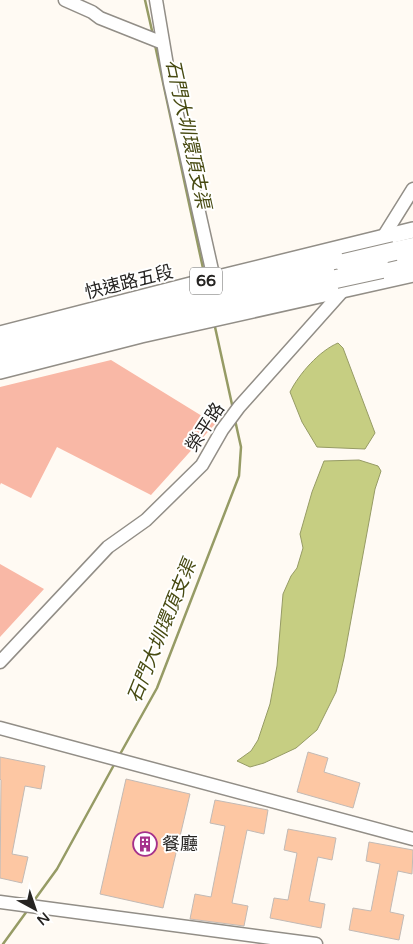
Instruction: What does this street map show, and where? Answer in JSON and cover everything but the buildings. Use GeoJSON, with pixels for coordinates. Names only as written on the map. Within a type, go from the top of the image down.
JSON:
{"type":"FeatureCollection","features":[{"type":"Feature","properties":{"kind":"highway","name":"66"},"geometry":{"type":"LineString","coordinates":[[0,346],[413,247]]}},
{"type":"Feature","properties":{"kind":"highway","name":"66"},"geometry":{"type":"LineString","coordinates":[[0,360],[210,296],[340,284],[413,262]]}},
{"type":"Feature","properties":{"kind":"main road","name":"快速路五段"},"geometry":{"type":"LineString","coordinates":[[0,334],[210,296],[384,236],[413,230]]}},
{"type":"Feature","properties":{"kind":"main road","name":"66"},"geometry":{"type":"LineString","coordinates":[[0,371],[340,284],[413,274]]}},
{"type":"Feature","properties":{"kind":"street"},"geometry":{"type":"LineString","coordinates":[[65,0],[92,12],[100,18],[157,40]]}},
{"type":"Feature","properties":{"kind":"street"},"geometry":{"type":"LineString","coordinates":[[156,0],[157,40],[172,93],[210,296]]}},
{"type":"Feature","properties":{"kind":"street","name":"榮平路"},"geometry":{"type":"LineString","coordinates":[[0,662],[108,547],[146,520],[202,465],[222,430],[236,412],[340,284],[384,236],[413,189]]}},
{"type":"Feature","properties":{"kind":"street"},"geometry":{"type":"LineString","coordinates":[[0,728],[413,839]]}},
{"type":"Feature","properties":{"kind":"street"},"geometry":{"type":"LineString","coordinates":[[0,902],[316,944]]}},
{"type":"Feature","properties":{"kind":"shaded area"},"geometry":{"type":"Polygon","coordinates":[[[338,343],[343,348],[375,433],[365,449],[317,447],[302,422],[290,392],[310,364],[338,343]]]}},
{"type":"Feature","properties":{"kind":"shaded area"},"geometry":{"type":"Polygon","coordinates":[[[111,360],[215,424],[151,495],[57,447],[31,498],[1,483],[0,485],[0,387],[111,360]]]}},
{"type":"Feature","properties":{"kind":"shaded area"},"geometry":{"type":"Polygon","coordinates":[[[359,460],[378,466],[381,471],[375,489],[336,692],[317,730],[296,748],[264,763],[250,767],[237,761],[251,751],[258,740],[270,704],[277,666],[283,594],[297,568],[303,548],[300,534],[312,492],[324,461],[359,460]]]}},
{"type":"Feature","properties":{"kind":"shaded area"},"geometry":{"type":"Polygon","coordinates":[[[0,564],[44,589],[0,637],[0,564]]]}},
{"type":"Feature","properties":{"kind":"waterway","name":"石門大圳環頂支渠"},"geometry":{"type":"LineString","coordinates":[[145,0],[153,35]]}},
{"type":"Feature","properties":{"kind":"waterway","name":"石門大圳環頂支渠"},"geometry":{"type":"LineString","coordinates":[[155,45],[204,273]]}},
{"type":"Feature","properties":{"kind":"waterway","name":"石門大圳環頂支渠"},"geometry":{"type":"LineString","coordinates":[[215,327],[233,409]]}},
{"type":"Feature","properties":{"kind":"waterway","name":"石門大圳環頂支渠"},"geometry":{"type":"LineString","coordinates":[[119,756],[157,688],[239,476],[241,447],[235,420]]}},
{"type":"Feature","properties":{"kind":"waterway","name":"石門大圳環頂支渠"},"geometry":{"type":"LineString","coordinates":[[33,902],[57,869],[115,763]]}},
{"type":"Feature","properties":{"kind":"waterway","name":"石門大圳環頂支渠"},"geometry":{"type":"LineString","coordinates":[[3,944],[27,911]]}},
{"type":"Feature","properties":{"kind":"place","name":"餐廳"},"geometry":{"type":"Point","coordinates":[145,844]}}]}
